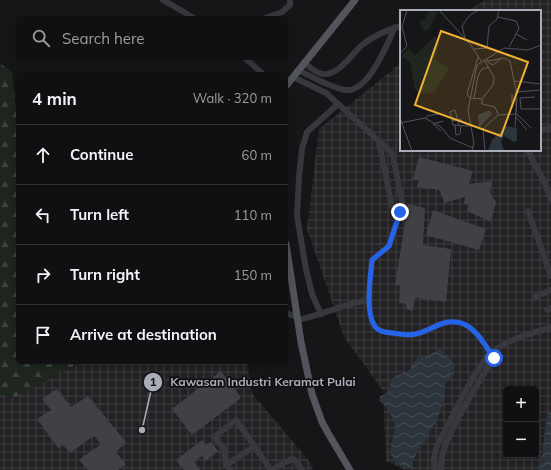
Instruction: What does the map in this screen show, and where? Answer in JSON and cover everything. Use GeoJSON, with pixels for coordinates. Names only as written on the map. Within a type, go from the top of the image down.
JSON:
{"type":"FeatureCollection","features":[{"type":"Feature","properties":{"kind":"main road"},"geometry":{"type":"LineString","coordinates":[[288,83],[355,0]]}},
{"type":"Feature","properties":{"kind":"main road"},"geometry":{"type":"LineString","coordinates":[[288,258],[308,381],[316,408],[328,434],[350,470]]}},
{"type":"Feature","properties":{"kind":"street"},"geometry":{"type":"LineString","coordinates":[[163,0],[191,16]]}},
{"type":"Feature","properties":{"kind":"street"},"geometry":{"type":"LineString","coordinates":[[271,16],[282,12],[290,5],[290,0]]}},
{"type":"Feature","properties":{"kind":"street"},"geometry":{"type":"LineString","coordinates":[[316,75],[333,72],[361,46],[378,35],[398,27]]}},
{"type":"Feature","properties":{"kind":"street"},"geometry":{"type":"LineString","coordinates":[[298,70],[316,75],[345,90],[349,90],[358,86],[376,67],[398,27]]}},
{"type":"Feature","properties":{"kind":"street"},"geometry":{"type":"LineString","coordinates":[[247,60],[258,72]]}},
{"type":"Feature","properties":{"kind":"street"},"geometry":{"type":"LineString","coordinates":[[304,62],[316,75]]}},
{"type":"Feature","properties":{"kind":"street"},"geometry":{"type":"LineString","coordinates":[[311,85],[316,75]]}},
{"type":"Feature","properties":{"kind":"street"},"geometry":{"type":"LineString","coordinates":[[293,77],[326,93],[391,152],[393,156],[402,206],[389,246],[372,260],[368,300],[373,325],[378,330],[383,332],[414,334],[435,325],[456,322],[470,327],[493,356]]}},
{"type":"Feature","properties":{"kind":"street"},"geometry":{"type":"LineString","coordinates":[[321,314],[312,294],[297,216],[299,177],[302,148],[307,132],[338,104]]}},
{"type":"Feature","properties":{"kind":"street"},"geometry":{"type":"LineString","coordinates":[[541,130],[551,128]]}},
{"type":"Feature","properties":{"kind":"street"},"geometry":{"type":"LineString","coordinates":[[379,142],[392,206]]}},
{"type":"Feature","properties":{"kind":"street"},"geometry":{"type":"LineString","coordinates":[[528,151],[549,190],[551,200]]}},
{"type":"Feature","properties":{"kind":"street"},"geometry":{"type":"LineString","coordinates":[[528,211],[551,276]]}},
{"type":"Feature","properties":{"kind":"street"},"geometry":{"type":"LineString","coordinates":[[535,297],[551,290]]}},
{"type":"Feature","properties":{"kind":"street"},"geometry":{"type":"LineString","coordinates":[[288,314],[297,319],[321,314],[343,306],[368,300]]}},
{"type":"Feature","properties":{"kind":"street"},"geometry":{"type":"LineString","coordinates":[[438,468],[435,451],[438,444],[484,362],[493,356],[502,346],[520,337],[551,328]]}},
{"type":"Feature","properties":{"kind":"street"},"geometry":{"type":"LineString","coordinates":[[255,446],[228,468],[224,448],[214,436],[236,420],[255,446],[271,470],[291,459],[295,460],[302,470]]}},
{"type":"Feature","properties":{"kind":"shaded area"},"geometry":{"type":"Polygon","coordinates":[[[486,0],[551,0],[551,470],[405,470],[386,461],[383,391],[344,337],[307,229],[319,129],[400,64],[400,151],[541,151],[541,10],[468,10],[486,0]]]}},
{"type":"Feature","properties":{"kind":"shaded area"},"geometry":{"type":"Polygon","coordinates":[[[78,364],[247,364],[252,393],[310,462],[313,470],[0,470],[0,394],[13,398],[78,364]]]}},
{"type":"Feature","properties":{"kind":"green space"},"geometry":{"type":"Polygon","coordinates":[[[0,63],[12,72],[16,110],[16,364],[77,364],[13,398],[0,394],[0,63]]]}},
{"type":"Feature","properties":{"kind":"water"},"geometry":{"type":"Polygon","coordinates":[[[440,349],[455,365],[453,377],[445,383],[444,398],[440,413],[425,442],[420,445],[410,468],[396,464],[390,452],[395,425],[388,408],[379,401],[380,396],[387,394],[392,378],[408,371],[418,357],[425,357],[440,349]]]}},
{"type":"Feature","properties":{"kind":"water"},"geometry":{"type":"Polygon","coordinates":[[[551,410],[551,470],[538,470],[542,455],[547,416],[551,410]]]}},
{"type":"Feature","properties":{"kind":"building"},"geometry":{"type":"Polygon","coordinates":[[[419,157],[473,171],[469,184],[492,181],[490,193],[496,202],[491,222],[467,211],[469,206],[464,203],[465,197],[445,203],[439,190],[417,187],[419,180],[413,179],[419,157]]]}},
{"type":"Feature","properties":{"kind":"building"},"geometry":{"type":"Polygon","coordinates":[[[408,204],[425,208],[423,245],[451,249],[446,302],[415,298],[413,311],[406,309],[406,304],[399,303],[400,286],[395,285],[408,204]]]}},
{"type":"Feature","properties":{"kind":"building"},"geometry":{"type":"Polygon","coordinates":[[[433,210],[486,229],[479,250],[426,235],[433,210]]]}},
{"type":"Feature","properties":{"kind":"building"},"geometry":{"type":"Polygon","coordinates":[[[221,371],[241,398],[192,435],[172,409],[221,371]]]}},
{"type":"Feature","properties":{"kind":"building"},"geometry":{"type":"Polygon","coordinates":[[[57,389],[71,407],[88,396],[126,442],[116,452],[126,464],[118,470],[88,470],[79,460],[101,444],[94,436],[70,453],[63,445],[58,448],[37,419],[51,410],[42,399],[57,389]]]}},
{"type":"Feature","properties":{"kind":"building"},"geometry":{"type":"Polygon","coordinates":[[[202,440],[206,445],[211,442],[218,451],[206,461],[202,456],[194,462],[200,470],[184,470],[176,460],[202,440]]]}},
{"type":"Feature","properties":{"kind":"place","name":"Kawasan Industri Keramat Pulai"},"geometry":{"type":"Point","coordinates":[142,430]}},
{"type":"Feature","properties":{"kind":"route"},"geometry":{"type":"LineString","coordinates":[[400,212],[389,246],[372,260],[368,300],[373,325],[378,330],[383,332],[408,335],[420,332],[435,325],[456,322],[470,327],[494,358]]}}]}
